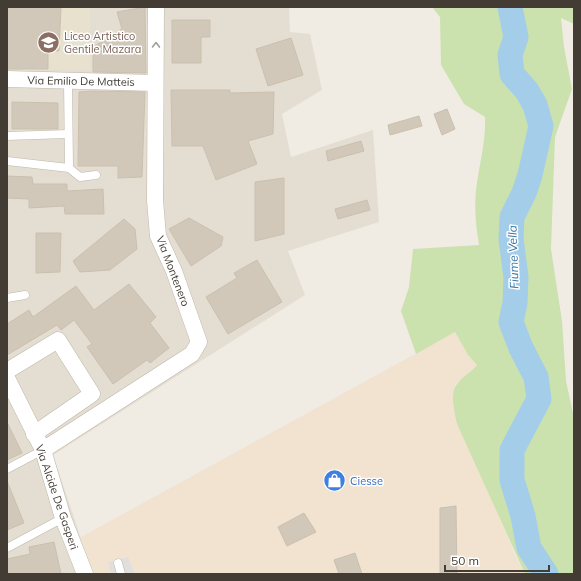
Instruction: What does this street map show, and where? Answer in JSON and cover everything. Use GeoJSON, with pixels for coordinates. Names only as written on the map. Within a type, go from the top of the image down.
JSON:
{"type":"FeatureCollection","features":[{"type":"Feature","properties":{"kind":"street","name":"Via Montenero"},"geometry":{"type":"LineString","coordinates":[[43,450],[192,354],[199,342],[174,271],[158,236],[155,200],[156,7]]}},
{"type":"Feature","properties":{"kind":"street","name":"Via Emilio De Matteis"},"geometry":{"type":"LineString","coordinates":[[7,79],[155,83]]}},
{"type":"Feature","properties":{"kind":"street"},"geometry":{"type":"LineString","coordinates":[[7,371],[58,340],[92,394],[34,434]]}},
{"type":"Feature","properties":{"kind":"street","name":"Via Alcide De Gasperi"},"geometry":{"type":"LineString","coordinates":[[9,388],[43,450],[63,518],[85,574]]}},
{"type":"Feature","properties":{"kind":"lane"},"geometry":{"type":"LineString","coordinates":[[68,81],[69,168]]}},
{"type":"Feature","properties":{"kind":"lane"},"geometry":{"type":"LineString","coordinates":[[7,136],[68,134]]}},
{"type":"Feature","properties":{"kind":"lane"},"geometry":{"type":"LineString","coordinates":[[7,161],[69,168],[80,176],[96,175]]}},
{"type":"Feature","properties":{"kind":"lane"},"geometry":{"type":"LineString","coordinates":[[7,298],[25,295]]}},
{"type":"Feature","properties":{"kind":"lane"},"geometry":{"type":"LineString","coordinates":[[7,469],[43,450]]}},
{"type":"Feature","properties":{"kind":"lane"},"geometry":{"type":"LineString","coordinates":[[7,548],[63,518]]}},
{"type":"Feature","properties":{"kind":"lane"},"geometry":{"type":"LineString","coordinates":[[118,563],[121,574]]}},
{"type":"Feature","properties":{"kind":"shaded area"},"geometry":{"type":"Polygon","coordinates":[[[7,7],[289,7],[290,32],[310,34],[322,90],[282,114],[291,157],[373,130],[379,222],[288,251],[305,295],[53,455],[93,574],[7,574],[7,7]]]}},
{"type":"Feature","properties":{"kind":"shaded area","name":"Liceo Artistico Gentile Mazara"},"geometry":{"type":"Polygon","coordinates":[[[7,7],[90,7],[90,70],[7,69],[7,7]]]}},
{"type":"Feature","properties":{"kind":"shaded area","name":"Ciesse"},"geometry":{"type":"Polygon","coordinates":[[[455,332],[468,355],[477,365],[455,385],[453,399],[454,411],[516,557],[525,574],[93,574],[81,537],[455,332]]]}},
{"type":"Feature","properties":{"kind":"shaded area"},"geometry":{"type":"Polygon","coordinates":[[[128,557],[135,574],[111,574],[108,562],[128,557]]]}},
{"type":"Feature","properties":{"kind":"green space"},"geometry":{"type":"Polygon","coordinates":[[[432,7],[574,7],[574,24],[561,18],[564,47],[572,89],[555,137],[551,249],[562,321],[566,381],[574,418],[574,574],[525,574],[457,424],[453,404],[453,393],[461,379],[477,365],[468,355],[455,332],[416,354],[401,311],[409,287],[413,249],[479,245],[475,197],[483,144],[485,117],[464,104],[441,65],[440,17],[432,7]]]}},
{"type":"Feature","properties":{"kind":"building"},"geometry":{"type":"Polygon","coordinates":[[[7,7],[61,7],[59,51],[48,51],[48,69],[7,69],[7,7]]]}},
{"type":"Feature","properties":{"kind":"building"},"geometry":{"type":"Polygon","coordinates":[[[145,7],[146,73],[93,72],[93,47],[122,29],[117,12],[145,7]]]}},
{"type":"Feature","properties":{"kind":"building"},"geometry":{"type":"Polygon","coordinates":[[[172,20],[210,20],[210,37],[201,37],[201,63],[172,63],[172,20]]]}},
{"type":"Feature","properties":{"kind":"building"},"geometry":{"type":"Polygon","coordinates":[[[291,38],[303,75],[268,86],[256,49],[291,38]]]}},
{"type":"Feature","properties":{"kind":"building"},"geometry":{"type":"Polygon","coordinates":[[[171,90],[230,90],[230,93],[274,92],[273,134],[248,141],[257,164],[216,180],[203,146],[172,146],[171,90]]]}},
{"type":"Feature","properties":{"kind":"building"},"geometry":{"type":"Polygon","coordinates":[[[79,92],[145,92],[142,177],[118,178],[118,166],[78,166],[79,92]]]}},
{"type":"Feature","properties":{"kind":"building"},"geometry":{"type":"Polygon","coordinates":[[[12,102],[58,103],[58,129],[12,129],[12,102]]]}},
{"type":"Feature","properties":{"kind":"building"},"geometry":{"type":"Polygon","coordinates":[[[447,109],[455,129],[442,135],[434,114],[447,109]]]}},
{"type":"Feature","properties":{"kind":"building"},"geometry":{"type":"Polygon","coordinates":[[[419,116],[422,126],[390,135],[388,125],[419,116]]]}},
{"type":"Feature","properties":{"kind":"building"},"geometry":{"type":"Polygon","coordinates":[[[361,141],[364,151],[328,161],[326,151],[361,141]]]}},
{"type":"Feature","properties":{"kind":"building"},"geometry":{"type":"Polygon","coordinates":[[[7,176],[32,177],[33,184],[67,184],[67,191],[103,189],[104,214],[65,214],[64,206],[29,208],[29,199],[7,198],[7,176]]]}},
{"type":"Feature","properties":{"kind":"building"},"geometry":{"type":"Polygon","coordinates":[[[284,178],[284,234],[255,241],[255,182],[284,178]]]}},
{"type":"Feature","properties":{"kind":"building"},"geometry":{"type":"Polygon","coordinates":[[[367,200],[370,210],[338,219],[335,209],[367,200]]]}},
{"type":"Feature","properties":{"kind":"building"},"geometry":{"type":"Polygon","coordinates":[[[189,218],[223,237],[221,246],[191,266],[169,229],[189,218]]]}},
{"type":"Feature","properties":{"kind":"building"},"geometry":{"type":"Polygon","coordinates":[[[124,219],[135,229],[137,249],[110,270],[80,272],[73,261],[124,219]]]}},
{"type":"Feature","properties":{"kind":"building"},"geometry":{"type":"Polygon","coordinates":[[[36,233],[61,233],[60,272],[36,273],[36,233]]]}},
{"type":"Feature","properties":{"kind":"building"},"geometry":{"type":"Polygon","coordinates":[[[257,260],[282,302],[228,334],[206,297],[237,278],[234,273],[257,260]]]}},
{"type":"Feature","properties":{"kind":"building"},"geometry":{"type":"Polygon","coordinates":[[[129,284],[156,317],[150,323],[169,348],[150,363],[147,360],[113,384],[87,347],[92,344],[74,320],[61,330],[57,325],[7,355],[7,324],[29,310],[33,317],[76,286],[94,310],[129,284]]]}},
{"type":"Feature","properties":{"kind":"building"},"geometry":{"type":"Polygon","coordinates":[[[7,422],[22,453],[7,460],[7,422]]]}},
{"type":"Feature","properties":{"kind":"building"},"geometry":{"type":"Polygon","coordinates":[[[7,481],[24,523],[7,530],[7,481]]]}},
{"type":"Feature","properties":{"kind":"building"},"geometry":{"type":"Polygon","coordinates":[[[456,506],[457,574],[440,574],[440,508],[456,506]]]}},
{"type":"Feature","properties":{"kind":"building"},"geometry":{"type":"Polygon","coordinates":[[[304,513],[316,532],[287,546],[278,527],[304,513]]]}},
{"type":"Feature","properties":{"kind":"building"},"geometry":{"type":"Polygon","coordinates":[[[54,542],[61,574],[7,574],[7,559],[30,554],[29,547],[54,542]]]}},
{"type":"Feature","properties":{"kind":"building"},"geometry":{"type":"Polygon","coordinates":[[[355,553],[362,574],[339,574],[334,560],[355,553]]]}},
{"type":"Feature","properties":{"kind":"waterway","name":"Fiume Vella"},"geometry":{"type":"LineString","coordinates":[[510,7],[516,37],[510,55],[512,74],[527,91],[535,105],[541,126],[530,175],[524,193],[512,217],[511,239],[516,277],[515,303],[511,322],[521,348],[536,377],[539,399],[512,450],[512,480],[523,516],[529,548],[546,574]]}},
{"type":"Feature","properties":{"kind":"place","name":"Liceo Artistico Gentile Mazara"},"geometry":{"type":"Point","coordinates":[49,42]}},
{"type":"Feature","properties":{"kind":"place","name":"Ciesse"},"geometry":{"type":"Point","coordinates":[334,481]}}]}
